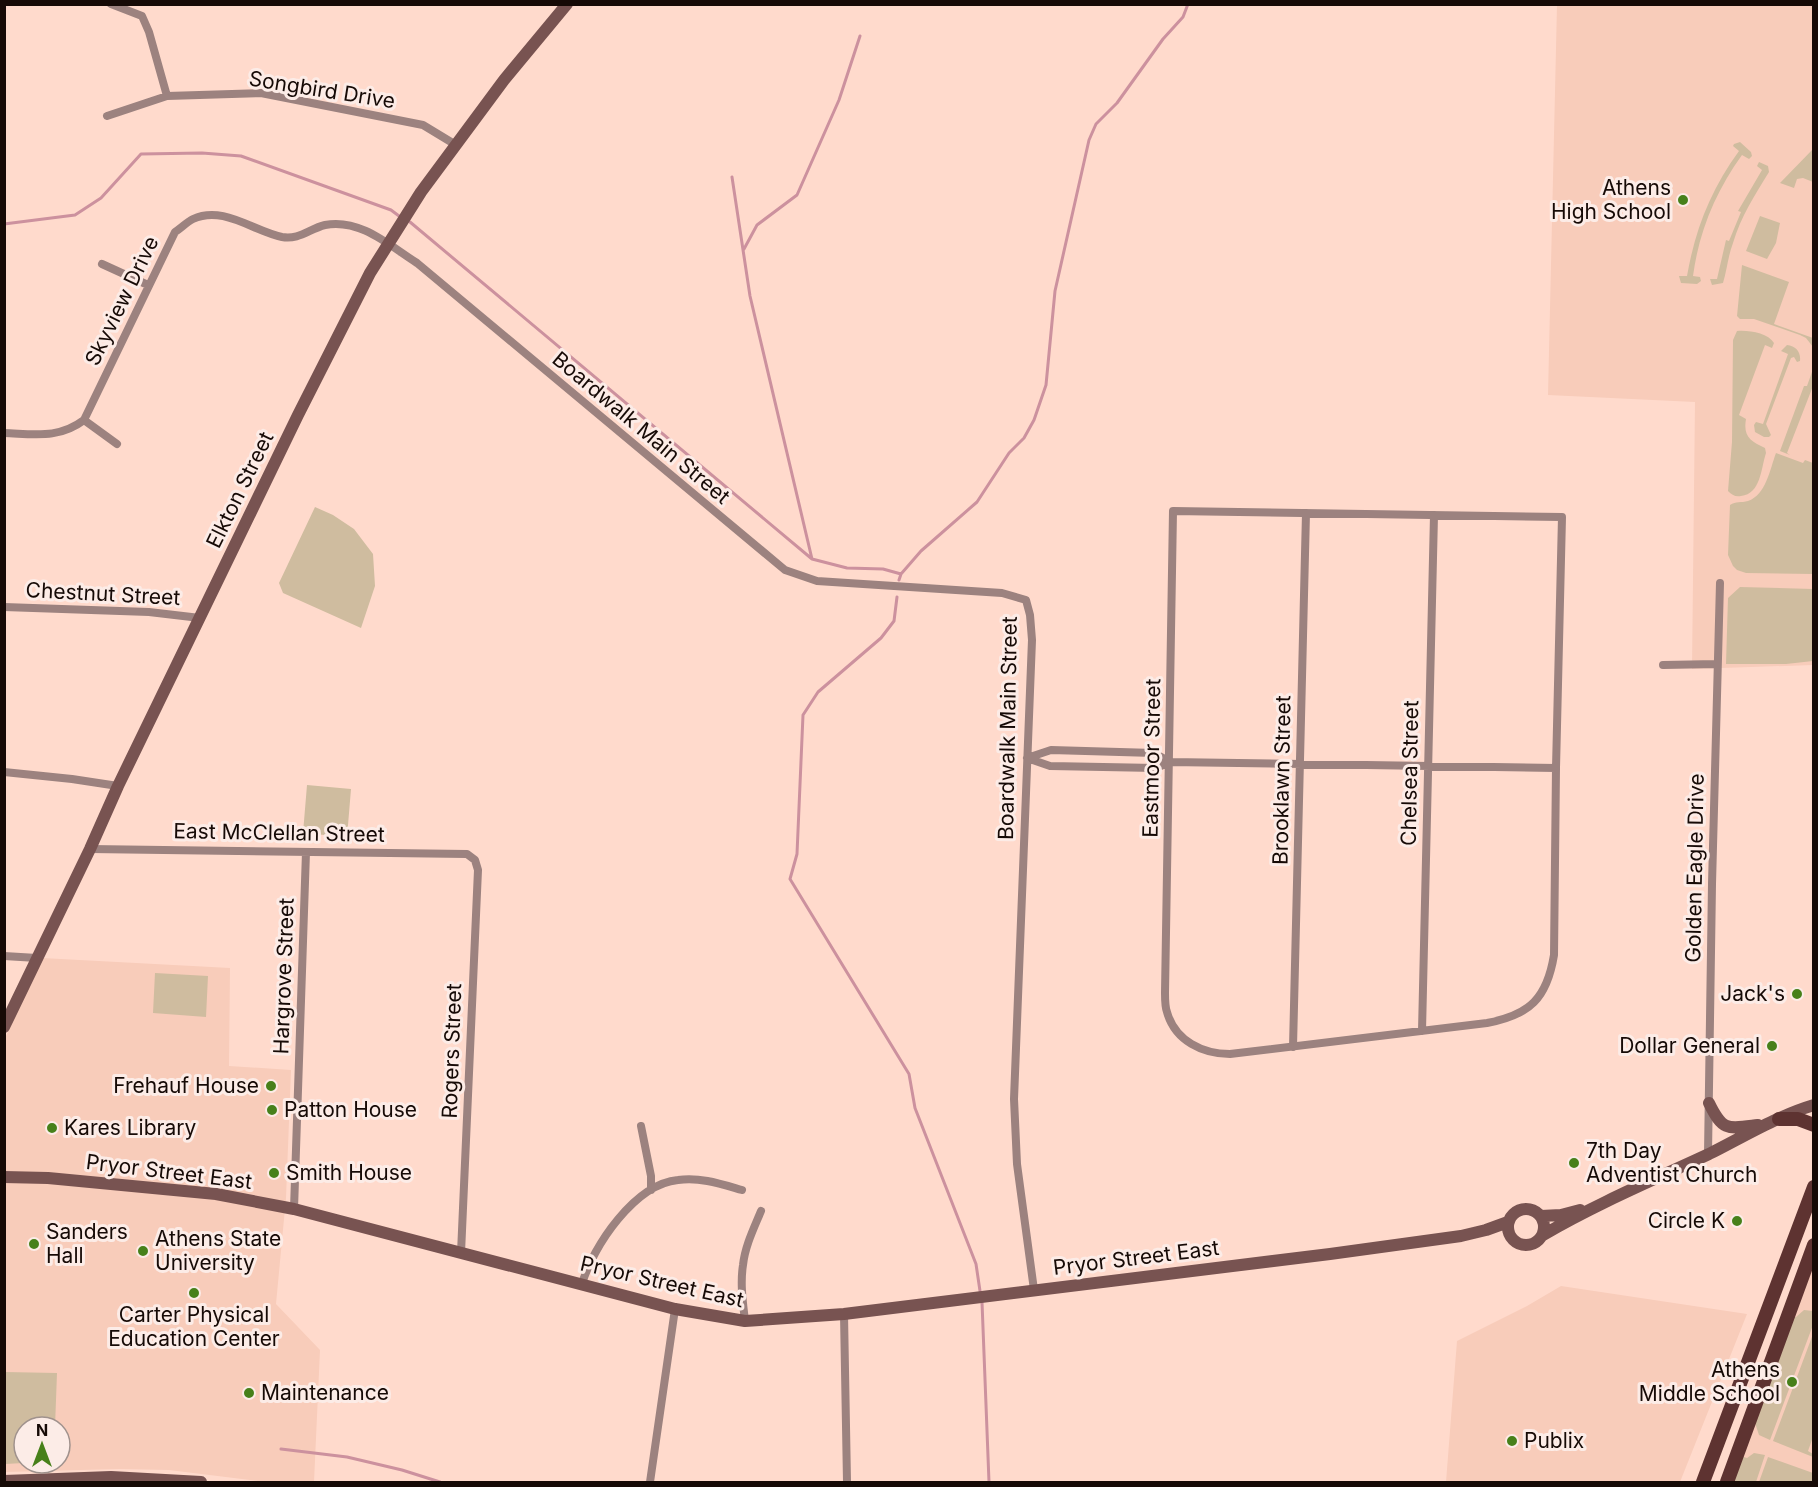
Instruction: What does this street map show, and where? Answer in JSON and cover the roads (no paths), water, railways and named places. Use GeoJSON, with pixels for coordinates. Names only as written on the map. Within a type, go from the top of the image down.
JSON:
{"type":"FeatureCollection","features":[{"type":"Feature","properties":{"kind":"main road"},"geometry":{"type":"LineString","coordinates":[[1774,1121],[1798,1119],[1814,1125]]}},
{"type":"Feature","properties":{"kind":"main road"},"geometry":{"type":"LineString","coordinates":[[1703,1482],[1814,1187]]}},
{"type":"Feature","properties":{"kind":"main road"},"geometry":{"type":"LineString","coordinates":[[1727,1482],[1814,1245]]}},
{"type":"Feature","properties":{"kind":"street"},"geometry":{"type":"LineString","coordinates":[[111,4],[142,16],[149,32],[167,96]]}},
{"type":"Feature","properties":{"kind":"street","name":"Elkton Street"},"geometry":{"type":"LineString","coordinates":[[4,1027],[118,786],[370,273],[421,192],[504,80],[567,4]]}},
{"type":"Feature","properties":{"kind":"street","name":"Songbird Drive"},"geometry":{"type":"LineString","coordinates":[[107,116],[167,96],[261,93],[423,125],[456,145]]}},
{"type":"Feature","properties":{"kind":"street","name":"Skyview Drive"},"geometry":{"type":"LineString","coordinates":[[84,420],[175,232],[191,219],[222,215],[282,237],[297,238],[325,225],[344,224],[365,230],[388,244]]}},
{"type":"Feature","properties":{"kind":"street","name":"Boardwalk Main Street"},"geometry":{"type":"LineString","coordinates":[[388,244],[417,263],[785,570],[817,581],[1002,592],[1026,600],[1032,640],[1014,1099],[1017,1164],[1034,1290]]}},
{"type":"Feature","properties":{"kind":"street"},"geometry":{"type":"LineString","coordinates":[[102,264],[148,285]]}},
{"type":"Feature","properties":{"kind":"street"},"geometry":{"type":"LineString","coordinates":[[4,433],[49,434],[71,430],[84,420],[117,444]]}},
{"type":"Feature","properties":{"kind":"street","name":"Eastmoor Street"},"geometry":{"type":"LineString","coordinates":[[1173,511],[1306,513],[1562,518],[1554,955],[1550,978],[1542,994],[1525,1010],[1504,1020],[1293,1047],[1214,1054],[1197,1048],[1182,1038],[1173,1027],[1167,1012],[1165,993],[1173,511]]}},
{"type":"Feature","properties":{"kind":"street","name":"Brooklawn Street"},"geometry":{"type":"LineString","coordinates":[[1293,1047],[1306,513]]}},
{"type":"Feature","properties":{"kind":"street","name":"Chelsea Street"},"geometry":{"type":"LineString","coordinates":[[1422,1031],[1434,515]]}},
{"type":"Feature","properties":{"kind":"street","name":"Golden Eagle Drive"},"geometry":{"type":"LineString","coordinates":[[1708,1154],[1720,583]]}},
{"type":"Feature","properties":{"kind":"street","name":"Chestnut Street"},"geometry":{"type":"LineString","coordinates":[[4,608],[149,612],[200,618]]}},
{"type":"Feature","properties":{"kind":"street"},"geometry":{"type":"LineString","coordinates":[[1663,665],[1717,664]]}},
{"type":"Feature","properties":{"kind":"street"},"geometry":{"type":"LineString","coordinates":[[1027,758],[1051,750],[1154,753],[1170,762]]}},
{"type":"Feature","properties":{"kind":"street"},"geometry":{"type":"LineString","coordinates":[[1027,758],[1050,766],[1156,768],[1170,762],[1556,768]]}},
{"type":"Feature","properties":{"kind":"street"},"geometry":{"type":"LineString","coordinates":[[4,772],[118,786]]}},
{"type":"Feature","properties":{"kind":"street","name":"East McClellan Street"},"geometry":{"type":"LineString","coordinates":[[90,849],[467,854]]}},
{"type":"Feature","properties":{"kind":"street","name":"Hargrove Street"},"geometry":{"type":"LineString","coordinates":[[294,1209],[306,852]]}},
{"type":"Feature","properties":{"kind":"street","name":"Rogers Street"},"geometry":{"type":"LineString","coordinates":[[461,1254],[478,870],[475,860],[467,854]]}},
{"type":"Feature","properties":{"kind":"street"},"geometry":{"type":"LineString","coordinates":[[4,957],[37,957]]}},
{"type":"Feature","properties":{"kind":"street"},"geometry":{"type":"LineString","coordinates":[[1709,1102],[1716,1119],[1724,1126],[1736,1128],[1774,1121]]}},
{"type":"Feature","properties":{"kind":"street"},"geometry":{"type":"LineString","coordinates":[[1543,1235],[1545,1225],[1541,1216],[1533,1210],[1523,1209],[1514,1213],[1508,1222],[1509,1233],[1516,1242],[1525,1245],[1532,1244],[1543,1235],[1593,1208],[1774,1121],[1814,1105]]}},
{"type":"Feature","properties":{"kind":"street"},"geometry":{"type":"LineString","coordinates":[[641,1126],[651,1176],[651,1190]]}},
{"type":"Feature","properties":{"kind":"street","name":"Pryor Street East"},"geometry":{"type":"LineString","coordinates":[[4,1177],[59,1179],[216,1194],[294,1209],[675,1309],[746,1321],[844,1314],[1461,1236],[1508,1222]]}},
{"type":"Feature","properties":{"kind":"street"},"geometry":{"type":"LineString","coordinates":[[582,1284],[604,1236],[623,1213],[651,1190],[676,1180],[706,1180],[742,1190]]}},
{"type":"Feature","properties":{"kind":"street"},"geometry":{"type":"LineString","coordinates":[[1541,1216],[1561,1215],[1593,1208]]}},
{"type":"Feature","properties":{"kind":"street"},"geometry":{"type":"LineString","coordinates":[[746,1321],[741,1282],[743,1262],[748,1242],[761,1211]]}},
{"type":"Feature","properties":{"kind":"street","name":"Pryor Street East"},"geometry":{"type":"LineString","coordinates":[[1461,1236],[1500,1236],[1516,1242]]}},
{"type":"Feature","properties":{"kind":"street"},"geometry":{"type":"LineString","coordinates":[[650,1482],[675,1309]]}},
{"type":"Feature","properties":{"kind":"street"},"geometry":{"type":"LineString","coordinates":[[844,1314],[847,1482]]}},
{"type":"Feature","properties":{"kind":"street"},"geometry":{"type":"LineString","coordinates":[[4,1481],[111,1477],[201,1482]]}},
{"type":"Feature","properties":{"kind":"waterway"},"geometry":{"type":"LineString","coordinates":[[899,580],[901,574],[921,551],[977,502],[1009,453],[1024,438],[1034,420],[1046,385],[1055,291],[1089,140],[1096,124],[1117,103],[1163,39],[1183,17],[1188,4]]}},
{"type":"Feature","properties":{"kind":"waterway"},"geometry":{"type":"LineString","coordinates":[[744,249],[757,225],[797,195],[839,100],[860,36]]}},
{"type":"Feature","properties":{"kind":"waterway"},"geometry":{"type":"LineString","coordinates":[[4,224],[75,215],[101,198],[141,154],[202,153],[241,156],[391,210],[399,216]]}},
{"type":"Feature","properties":{"kind":"waterway"},"geometry":{"type":"LineString","coordinates":[[732,177],[750,296],[812,559]]}},
{"type":"Feature","properties":{"kind":"waterway"},"geometry":{"type":"LineString","coordinates":[[410,222],[812,559],[847,568],[883,569],[901,574]]}},
{"type":"Feature","properties":{"kind":"waterway"},"geometry":{"type":"LineString","coordinates":[[897,597],[894,621],[881,638],[818,692],[803,715],[797,854],[790,879],[909,1074],[915,1108],[976,1264],[980,1291]]}},
{"type":"Feature","properties":{"kind":"waterway"},"geometry":{"type":"LineString","coordinates":[[982,1302],[989,1482]]}},
{"type":"Feature","properties":{"kind":"waterway"},"geometry":{"type":"LineString","coordinates":[[281,1449],[347,1457],[440,1482]]}},
{"type":"Feature","properties":{"kind":"place","name":"Athens High School"},"geometry":{"type":"Point","coordinates":[1683,200]}},
{"type":"Feature","properties":{"kind":"place","name":"Jack's"},"geometry":{"type":"Point","coordinates":[1797,994]}},
{"type":"Feature","properties":{"kind":"place","name":"Dollar General"},"geometry":{"type":"Point","coordinates":[1772,1046]}},
{"type":"Feature","properties":{"kind":"place","name":"Frehauf House"},"geometry":{"type":"Point","coordinates":[271,1086]}},
{"type":"Feature","properties":{"kind":"place","name":"Patton House"},"geometry":{"type":"Point","coordinates":[272,1110]}},
{"type":"Feature","properties":{"kind":"place","name":"Kares Library"},"geometry":{"type":"Point","coordinates":[52,1128]}},
{"type":"Feature","properties":{"kind":"place","name":"7th Day Adventist Church"},"geometry":{"type":"Point","coordinates":[1574,1163]}},
{"type":"Feature","properties":{"kind":"place","name":"Smith House"},"geometry":{"type":"Point","coordinates":[274,1173]}},
{"type":"Feature","properties":{"kind":"place","name":"Circle K"},"geometry":{"type":"Point","coordinates":[1737,1221]}},
{"type":"Feature","properties":{"kind":"place","name":"Sanders Hall"},"geometry":{"type":"Point","coordinates":[34,1244]}},
{"type":"Feature","properties":{"kind":"place","name":"Athens State University"},"geometry":{"type":"Point","coordinates":[143,1251]}},
{"type":"Feature","properties":{"kind":"place","name":"Carter Physical Education Center"},"geometry":{"type":"Point","coordinates":[194,1293]}},
{"type":"Feature","properties":{"kind":"place","name":"Athens Middle School"},"geometry":{"type":"Point","coordinates":[1792,1382]}},
{"type":"Feature","properties":{"kind":"place","name":"Maintenance"},"geometry":{"type":"Point","coordinates":[249,1393]}},
{"type":"Feature","properties":{"kind":"place","name":"Publix"},"geometry":{"type":"Point","coordinates":[1512,1441]}}]}
